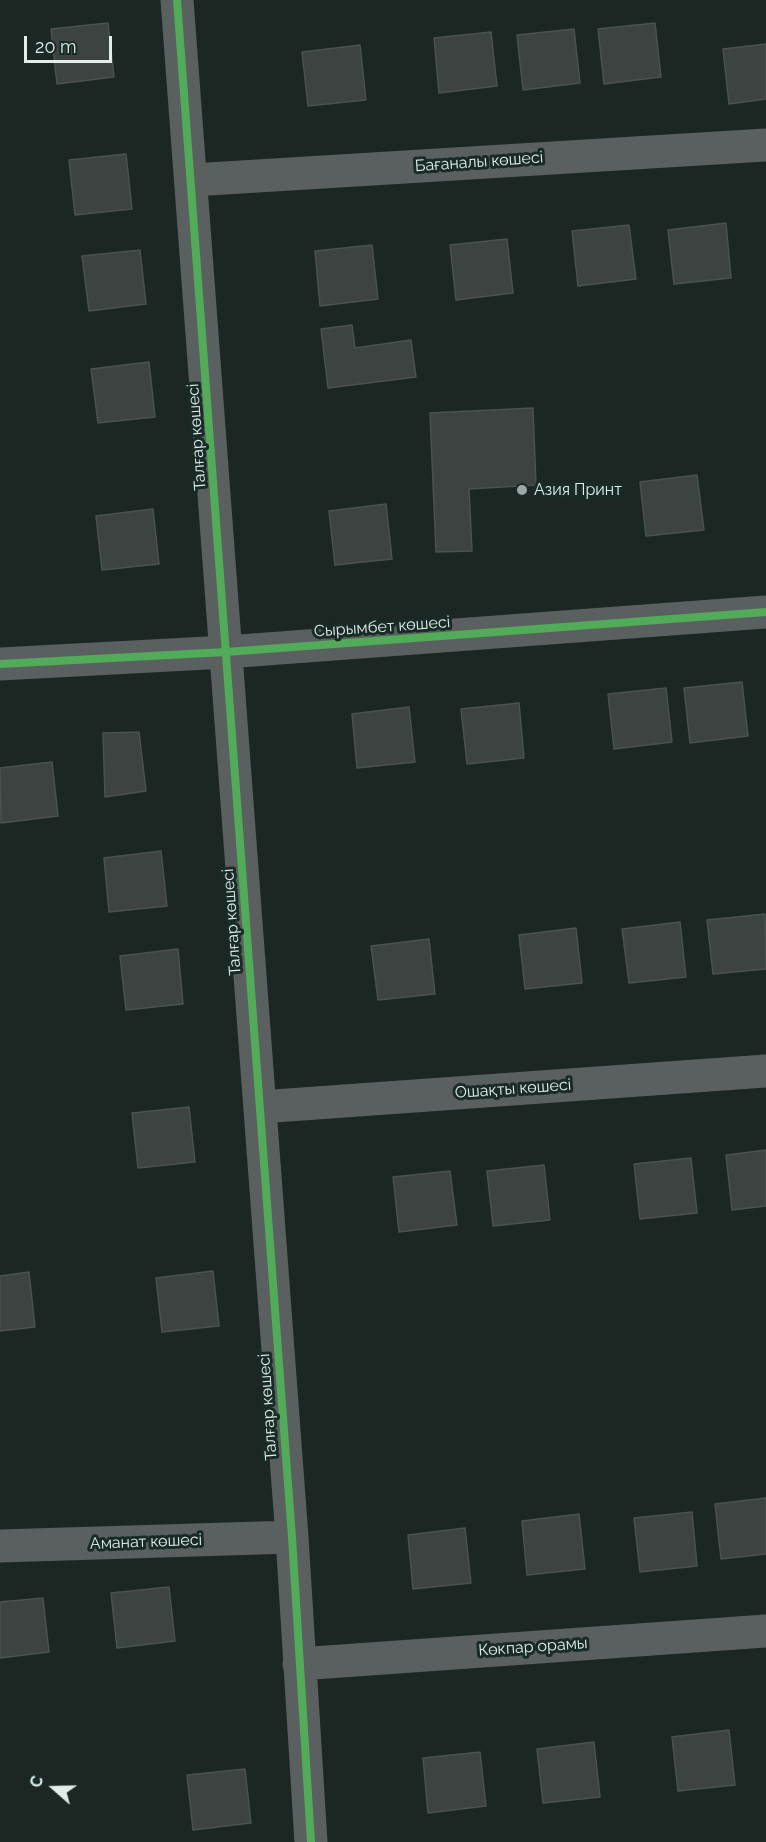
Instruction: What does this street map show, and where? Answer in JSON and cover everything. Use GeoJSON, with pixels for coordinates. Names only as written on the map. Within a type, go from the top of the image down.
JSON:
{"type":"FeatureCollection","features":[{"type":"Feature","properties":{"kind":"street","name":"Талғар көшесі"},"geometry":{"type":"LineString","coordinates":[[177,0],[292,1537],[311,1842]]}},
{"type":"Feature","properties":{"kind":"street","name":"Бағаналы көшесі"},"geometry":{"type":"LineString","coordinates":[[192,180],[766,145]]}},
{"type":"Feature","properties":{"kind":"street","name":"Сырымбет көшесі"},"geometry":{"type":"LineString","coordinates":[[0,664],[226,652],[766,612]]}},
{"type":"Feature","properties":{"kind":"street","name":"Ошақты көшесі"},"geometry":{"type":"LineString","coordinates":[[260,1107],[766,1071]]}},
{"type":"Feature","properties":{"kind":"street","name":"Аманат көшесі"},"geometry":{"type":"LineString","coordinates":[[0,1546],[292,1537]]}},
{"type":"Feature","properties":{"kind":"street","name":"Көкпар орамы"},"geometry":{"type":"LineString","coordinates":[[300,1664],[766,1630]]}},
{"type":"Feature","properties":{"kind":"building"},"geometry":{"type":"Polygon","coordinates":[[[108,23],[114,77],[57,84],[51,29],[108,23]]]}},
{"type":"Feature","properties":{"kind":"building"},"geometry":{"type":"Polygon","coordinates":[[[655,23],[661,77],[604,84],[598,29],[655,23]]]}},
{"type":"Feature","properties":{"kind":"building"},"geometry":{"type":"Polygon","coordinates":[[[574,29],[580,83],[523,90],[517,35],[574,29]]]}},
{"type":"Feature","properties":{"kind":"building"},"geometry":{"type":"Polygon","coordinates":[[[491,32],[497,86],[439,93],[434,38],[491,32]]]}},
{"type":"Feature","properties":{"kind":"building"},"geometry":{"type":"Polygon","coordinates":[[[766,44],[766,99],[729,104],[723,49],[766,44]]]}},
{"type":"Feature","properties":{"kind":"building"},"geometry":{"type":"Polygon","coordinates":[[[360,45],[366,100],[308,106],[302,52],[360,45]]]}},
{"type":"Feature","properties":{"kind":"building"},"geometry":{"type":"Polygon","coordinates":[[[126,154],[132,209],[75,215],[69,160],[126,154]]]}},
{"type":"Feature","properties":{"kind":"building"},"geometry":{"type":"Polygon","coordinates":[[[726,223],[731,278],[674,284],[668,230],[726,223]]]}},
{"type":"Feature","properties":{"kind":"building"},"geometry":{"type":"Polygon","coordinates":[[[629,225],[636,279],[578,286],[572,231],[629,225]]]}},
{"type":"Feature","properties":{"kind":"building"},"geometry":{"type":"Polygon","coordinates":[[[507,239],[513,293],[456,300],[450,245],[507,239]]]}},
{"type":"Feature","properties":{"kind":"building"},"geometry":{"type":"Polygon","coordinates":[[[372,245],[378,299],[320,306],[315,251],[372,245]]]}},
{"type":"Feature","properties":{"kind":"building"},"geometry":{"type":"Polygon","coordinates":[[[140,250],[146,304],[89,311],[82,256],[140,250]]]}},
{"type":"Feature","properties":{"kind":"building"},"geometry":{"type":"Polygon","coordinates":[[[352,325],[355,348],[411,340],[416,377],[328,388],[321,329],[352,325]]]}},
{"type":"Feature","properties":{"kind":"building"},"geometry":{"type":"Polygon","coordinates":[[[149,362],[155,417],[98,423],[91,369],[149,362]]]}},
{"type":"Feature","properties":{"kind":"building"},"geometry":{"type":"Polygon","coordinates":[[[533,408],[536,485],[469,489],[472,551],[436,552],[430,413],[533,408]]]}},
{"type":"Feature","properties":{"kind":"building"},"geometry":{"type":"Polygon","coordinates":[[[697,475],[704,530],[646,536],[640,482],[697,475]]]}},
{"type":"Feature","properties":{"kind":"building"},"geometry":{"type":"Polygon","coordinates":[[[386,504],[392,559],[335,565],[329,511],[386,504]]]}},
{"type":"Feature","properties":{"kind":"building"},"geometry":{"type":"Polygon","coordinates":[[[153,509],[159,564],[102,570],[96,516],[153,509]]]}},
{"type":"Feature","properties":{"kind":"building"},"geometry":{"type":"Polygon","coordinates":[[[742,682],[748,736],[690,743],[684,688],[742,682]]]}},
{"type":"Feature","properties":{"kind":"building"},"geometry":{"type":"Polygon","coordinates":[[[666,688],[672,742],[614,749],[608,694],[666,688]]]}},
{"type":"Feature","properties":{"kind":"building"},"geometry":{"type":"Polygon","coordinates":[[[519,703],[524,758],[467,764],[461,709],[519,703]]]}},
{"type":"Feature","properties":{"kind":"building"},"geometry":{"type":"Polygon","coordinates":[[[409,707],[415,762],[357,768],[352,714],[409,707]]]}},
{"type":"Feature","properties":{"kind":"building"},"geometry":{"type":"Polygon","coordinates":[[[139,732],[146,791],[105,797],[103,733],[139,732]]]}},
{"type":"Feature","properties":{"kind":"building"},"geometry":{"type":"Polygon","coordinates":[[[52,762],[58,816],[1,823],[0,768],[52,762]]]}},
{"type":"Feature","properties":{"kind":"building"},"geometry":{"type":"Polygon","coordinates":[[[161,851],[167,906],[109,912],[104,858],[161,851]]]}},
{"type":"Feature","properties":{"kind":"building"},"geometry":{"type":"Polygon","coordinates":[[[765,914],[766,969],[713,974],[707,920],[765,914]]]}},
{"type":"Feature","properties":{"kind":"building"},"geometry":{"type":"Polygon","coordinates":[[[680,922],[686,977],[629,983],[622,929],[680,922]]]}},
{"type":"Feature","properties":{"kind":"building"},"geometry":{"type":"Polygon","coordinates":[[[576,928],[582,983],[525,989],[519,935],[576,928]]]}},
{"type":"Feature","properties":{"kind":"building"},"geometry":{"type":"Polygon","coordinates":[[[429,939],[435,994],[378,1000],[371,946],[429,939]]]}},
{"type":"Feature","properties":{"kind":"building"},"geometry":{"type":"Polygon","coordinates":[[[178,949],[183,1004],[126,1010],[120,956],[178,949]]]}},
{"type":"Feature","properties":{"kind":"building"},"geometry":{"type":"Polygon","coordinates":[[[189,1107],[195,1162],[138,1168],[132,1113],[189,1107]]]}},
{"type":"Feature","properties":{"kind":"building"},"geometry":{"type":"Polygon","coordinates":[[[766,1150],[766,1206],[732,1210],[726,1155],[766,1150]]]}},
{"type":"Feature","properties":{"kind":"building"},"geometry":{"type":"Polygon","coordinates":[[[691,1158],[697,1213],[640,1219],[634,1164],[691,1158]]]}},
{"type":"Feature","properties":{"kind":"building"},"geometry":{"type":"Polygon","coordinates":[[[544,1165],[550,1220],[493,1226],[487,1171],[544,1165]]]}},
{"type":"Feature","properties":{"kind":"building"},"geometry":{"type":"Polygon","coordinates":[[[450,1171],[457,1225],[399,1232],[393,1177],[450,1171]]]}},
{"type":"Feature","properties":{"kind":"building"},"geometry":{"type":"Polygon","coordinates":[[[213,1271],[219,1326],[162,1332],[156,1278],[213,1271]]]}},
{"type":"Feature","properties":{"kind":"building"},"geometry":{"type":"Polygon","coordinates":[[[29,1272],[35,1327],[0,1331],[0,1276],[29,1272]]]}},
{"type":"Feature","properties":{"kind":"building"},"geometry":{"type":"Polygon","coordinates":[[[766,1498],[766,1554],[721,1559],[715,1504],[766,1498]]]}},
{"type":"Feature","properties":{"kind":"building"},"geometry":{"type":"Polygon","coordinates":[[[692,1512],[697,1566],[640,1572],[634,1518],[692,1512]]]}},
{"type":"Feature","properties":{"kind":"building"},"geometry":{"type":"Polygon","coordinates":[[[579,1514],[585,1569],[527,1575],[522,1521],[579,1514]]]}},
{"type":"Feature","properties":{"kind":"building"},"geometry":{"type":"Polygon","coordinates":[[[465,1528],[471,1583],[413,1589],[408,1535],[465,1528]]]}},
{"type":"Feature","properties":{"kind":"building"},"geometry":{"type":"Polygon","coordinates":[[[169,1587],[175,1641],[117,1648],[111,1593],[169,1587]]]}},
{"type":"Feature","properties":{"kind":"building"},"geometry":{"type":"Polygon","coordinates":[[[43,1598],[49,1652],[0,1658],[0,1602],[43,1598]]]}},
{"type":"Feature","properties":{"kind":"building"},"geometry":{"type":"Polygon","coordinates":[[[729,1730],[735,1785],[678,1791],[672,1737],[729,1730]]]}},
{"type":"Feature","properties":{"kind":"building"},"geometry":{"type":"Polygon","coordinates":[[[594,1742],[600,1797],[543,1803],[537,1749],[594,1742]]]}},
{"type":"Feature","properties":{"kind":"building"},"geometry":{"type":"Polygon","coordinates":[[[480,1752],[486,1806],[428,1813],[423,1758],[480,1752]]]}},
{"type":"Feature","properties":{"kind":"building"},"geometry":{"type":"Polygon","coordinates":[[[245,1769],[251,1823],[193,1830],[187,1775],[245,1769]]]}},
{"type":"Feature","properties":{"kind":"cycle path"},"geometry":{"type":"LineString","coordinates":[[177,0],[292,1537],[311,1842]]}},
{"type":"Feature","properties":{"kind":"cycle path"},"geometry":{"type":"LineString","coordinates":[[0,664],[226,652],[766,612]]}},
{"type":"Feature","properties":{"kind":"place","name":"Азия Принт"},"geometry":{"type":"Point","coordinates":[522,490]}}]}
